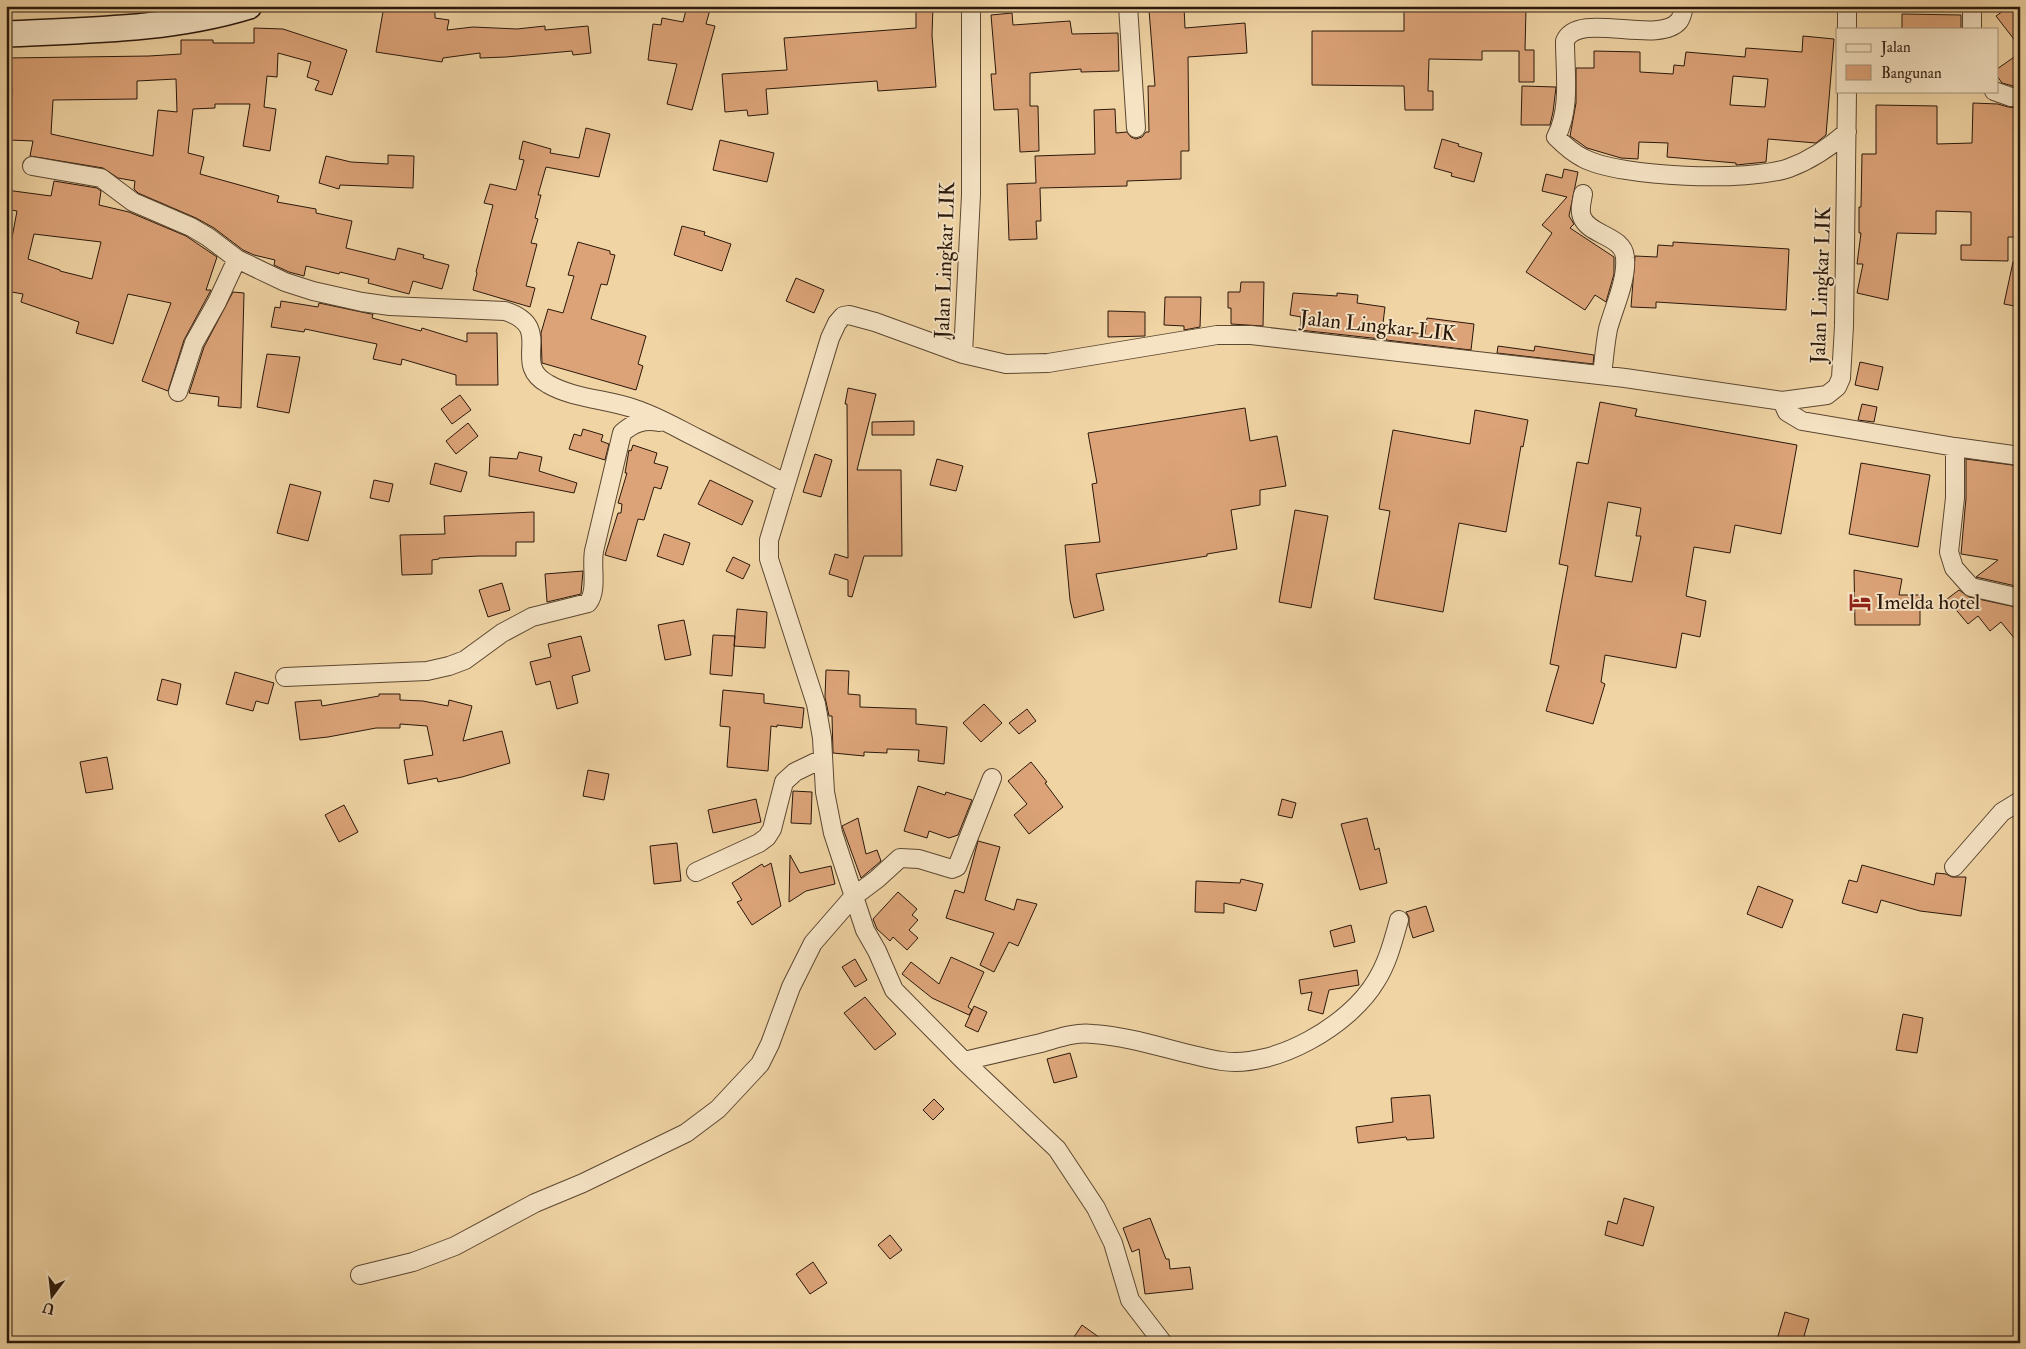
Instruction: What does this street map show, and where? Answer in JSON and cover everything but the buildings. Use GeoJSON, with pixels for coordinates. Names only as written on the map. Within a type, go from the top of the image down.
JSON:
{"type":"FeatureCollection","features":[{"type":"Feature","properties":{"kind":"street"},"geometry":{"type":"LineString","coordinates":[[6,34],[124,28],[182,22],[249,6]]}},
{"type":"Feature","properties":{"kind":"street","name":"Jalan Lingkar LIK"},"geometry":{"type":"LineString","coordinates":[[971,6],[971,195],[963,354],[1006,364],[1048,363],[1217,335],[1251,334],[1602,375],[1782,401],[1827,395],[1837,387],[1841,378],[1844,326],[1847,92]]}},
{"type":"Feature","properties":{"kind":"street"},"geometry":{"type":"LineString","coordinates":[[1128,6],[1136,128]]}},
{"type":"Feature","properties":{"kind":"street"},"geometry":{"type":"LineString","coordinates":[[1684,6],[1678,21],[1668,28],[1629,31],[1590,27],[1568,34],[1565,41],[1565,102],[1562,126],[1556,137],[1566,147],[1584,159],[1603,166],[1663,174],[1740,176],[1768,173],[1789,168],[1827,149],[1847,132]]}},
{"type":"Feature","properties":{"kind":"street"},"geometry":{"type":"LineString","coordinates":[[1846,6],[1847,28]]}},
{"type":"Feature","properties":{"kind":"street"},"geometry":{"type":"LineString","coordinates":[[1972,6],[1972,28]]}},
{"type":"Feature","properties":{"kind":"street"},"geometry":{"type":"LineString","coordinates":[[1997,92],[2011,97],[2020,97]]}},
{"type":"Feature","properties":{"kind":"street"},"geometry":{"type":"LineString","coordinates":[[32,166],[101,178],[133,202],[191,227],[208,236],[237,260],[285,282],[328,295],[390,306],[505,311],[518,315],[527,322],[532,332],[530,360],[535,372],[546,383],[559,390],[635,409],[670,424],[785,483]]}},
{"type":"Feature","properties":{"kind":"street"},"geometry":{"type":"LineString","coordinates":[[1583,194],[1580,210],[1582,218],[1587,224],[1621,247],[1626,256],[1624,275],[1608,332],[1602,375]]}},
{"type":"Feature","properties":{"kind":"street"},"geometry":{"type":"LineString","coordinates":[[178,392],[194,343],[217,302],[237,260]]}},
{"type":"Feature","properties":{"kind":"street"},"geometry":{"type":"LineString","coordinates":[[963,354],[875,322],[849,315],[842,316],[830,338],[785,483],[770,540],[770,559],[816,704],[822,738],[825,792],[833,833],[865,930],[877,951],[894,990],[964,1061],[1057,1149],[1096,1208],[1113,1243],[1130,1300],[1163,1343]]}},
{"type":"Feature","properties":{"kind":"street"},"geometry":{"type":"LineString","coordinates":[[1782,401],[1787,412],[1802,422],[2020,456]]}},
{"type":"Feature","properties":{"kind":"street"},"geometry":{"type":"LineString","coordinates":[[285,677],[427,670],[449,666],[478,652],[502,633],[532,617],[588,603],[594,590],[592,569],[594,551],[622,433],[630,425],[642,421],[670,424]]}},
{"type":"Feature","properties":{"kind":"street"},"geometry":{"type":"LineString","coordinates":[[1956,447],[1949,552],[1954,568],[1971,587],[2020,598]]}},
{"type":"Feature","properties":{"kind":"street"},"geometry":{"type":"LineString","coordinates":[[696,872],[759,843],[768,836],[772,829],[784,782],[795,772],[822,759]]}},
{"type":"Feature","properties":{"kind":"street"},"geometry":{"type":"LineString","coordinates":[[360,1275],[413,1262],[455,1246],[535,1203],[583,1183],[686,1133],[718,1110],[760,1064],[770,1044],[791,987],[813,943],[853,897],[877,880],[900,858],[919,859],[952,868],[957,867],[992,778]]}},
{"type":"Feature","properties":{"kind":"street"},"geometry":{"type":"LineString","coordinates":[[1954,867],[2002,812],[2020,801]]}},
{"type":"Feature","properties":{"kind":"street"},"geometry":{"type":"LineString","coordinates":[[964,1061],[1069,1034],[1092,1033],[1119,1037],[1223,1061],[1252,1062],[1280,1054],[1315,1038],[1355,1008],[1376,982],[1391,951],[1398,920]]}},
{"type":"Feature","properties":{"kind":"place","name":"Imelda hotel"},"geometry":{"type":"Point","coordinates":[1860,602]}}]}
